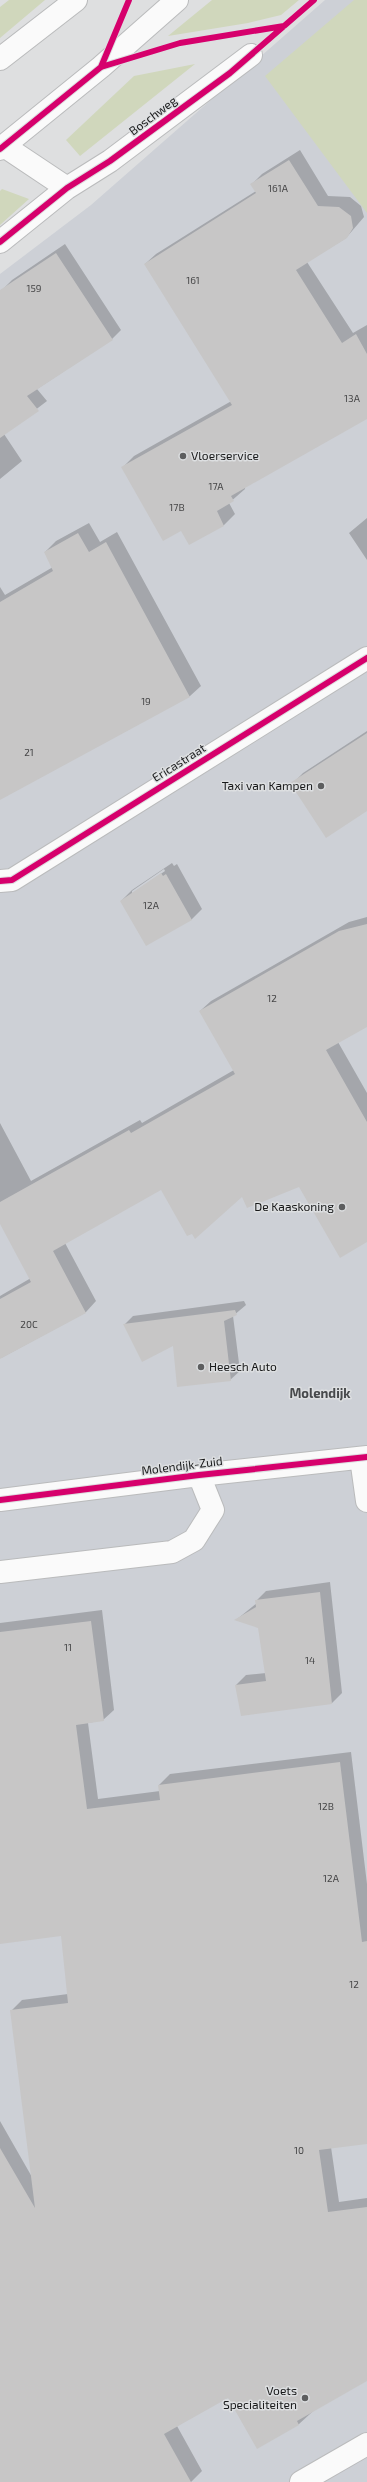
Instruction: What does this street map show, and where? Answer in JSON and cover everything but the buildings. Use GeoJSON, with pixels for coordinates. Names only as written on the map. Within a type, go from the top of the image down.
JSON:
{"type":"FeatureCollection","features":[{"type":"Feature","properties":{"kind":"street"},"geometry":{"type":"LineString","coordinates":[[0,59],[76,0]]}},
{"type":"Feature","properties":{"kind":"street"},"geometry":{"type":"LineString","coordinates":[[67,188],[2,147],[100,67],[177,0]]}},
{"type":"Feature","properties":{"kind":"street","name":"Boschweg"},"geometry":{"type":"LineString","coordinates":[[0,242],[67,188],[110,161],[251,55]]}},
{"type":"Feature","properties":{"kind":"street","name":"Ericastraat"},"geometry":{"type":"LineString","coordinates":[[0,881],[12,880],[367,658]]}},
{"type":"Feature","properties":{"kind":"street"},"geometry":{"type":"LineString","coordinates":[[364,1457],[367,1501]]}},
{"type":"Feature","properties":{"kind":"street","name":"Molendijk-Zuid"},"geometry":{"type":"LineString","coordinates":[[0,1500],[199,1474],[364,1457]]}},
{"type":"Feature","properties":{"kind":"street","name":"Molendijk-Zuid"},"geometry":{"type":"LineString","coordinates":[[0,1572],[172,1552],[194,1540],[213,1510],[199,1474]]}},
{"type":"Feature","properties":{"kind":"street"},"geometry":{"type":"LineString","coordinates":[[301,2482],[367,2444]]}},
{"type":"Feature","properties":{"kind":"shaded area"},"geometry":{"type":"Polygon","coordinates":[[[325,0],[367,0],[367,2482],[0,2482],[0,274],[91,205],[325,0]]]}},
{"type":"Feature","properties":{"kind":"green space"},"geometry":{"type":"Polygon","coordinates":[[[9,0],[45,0],[0,38],[0,7],[9,0]]]}},
{"type":"Feature","properties":{"kind":"green space"},"geometry":{"type":"Polygon","coordinates":[[[212,0],[299,0],[281,15],[248,23],[168,36],[212,0]]]}},
{"type":"Feature","properties":{"kind":"green space"},"geometry":{"type":"Polygon","coordinates":[[[354,0],[367,0],[367,213],[265,76],[354,0]]]}},
{"type":"Feature","properties":{"kind":"green space"},"geometry":{"type":"Polygon","coordinates":[[[195,64],[80,156],[66,140],[134,76],[195,64]]]}},
{"type":"Feature","properties":{"kind":"green space"},"geometry":{"type":"Polygon","coordinates":[[[2,189],[29,199],[0,225],[0,191],[2,189]]]}},
{"type":"Feature","properties":{"kind":"cycle path"},"geometry":{"type":"LineString","coordinates":[[101,67],[129,0]]}},
{"type":"Feature","properties":{"kind":"cycle path"},"geometry":{"type":"LineString","coordinates":[[0,242],[67,188],[110,161],[230,73],[314,0]]}},
{"type":"Feature","properties":{"kind":"cycle path"},"geometry":{"type":"LineString","coordinates":[[0,149],[101,67],[180,43],[284,26]]}},
{"type":"Feature","properties":{"kind":"cycle path"},"geometry":{"type":"LineString","coordinates":[[0,881],[12,880],[367,658]]}},
{"type":"Feature","properties":{"kind":"cycle path"},"geometry":{"type":"LineString","coordinates":[[0,1500],[199,1475],[367,1457]]}},
{"type":"Feature","properties":{"kind":"place","name":"Vloerservice"},"geometry":{"type":"Point","coordinates":[183,456]}},
{"type":"Feature","properties":{"kind":"place","name":"Taxi van Kampen"},"geometry":{"type":"Point","coordinates":[321,786]}},
{"type":"Feature","properties":{"kind":"place","name":"De Kaaskoning"},"geometry":{"type":"Point","coordinates":[342,1207]}},
{"type":"Feature","properties":{"kind":"place","name":"Heesch Auto"},"geometry":{"type":"Point","coordinates":[201,1367]}},
{"type":"Feature","properties":{"kind":"place","name":"Voets Specialiteiten"},"geometry":{"type":"Point","coordinates":[305,2398]}},
{"type":"Feature","properties":{"kind":"district","name":"Molendijk"},"geometry":{"type":"Point","coordinates":[320,1393]}}]}
